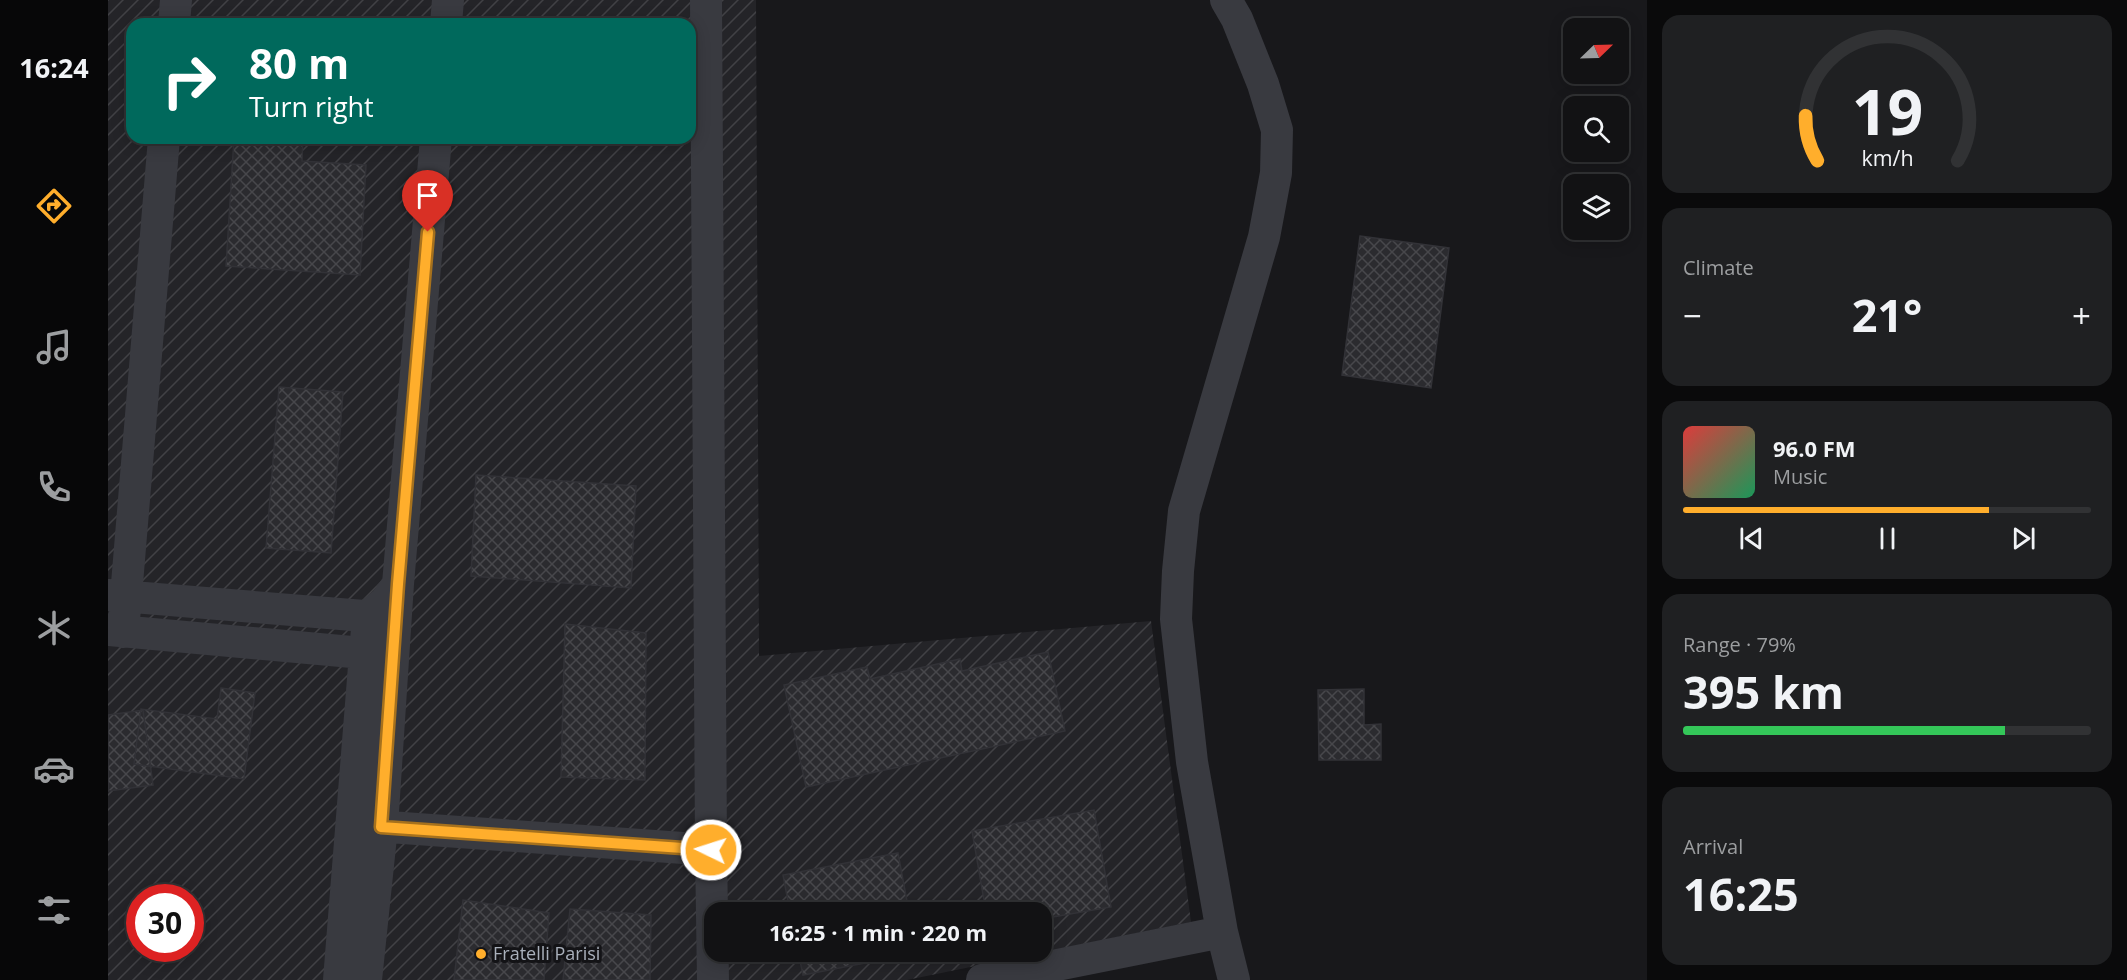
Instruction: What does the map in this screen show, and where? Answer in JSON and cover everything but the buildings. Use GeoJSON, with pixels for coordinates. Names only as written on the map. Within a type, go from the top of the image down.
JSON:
{"type":"FeatureCollection","features":[{"type":"Feature","properties":{"kind":"street"},"geometry":{"type":"LineString","coordinates":[[174,18],[176,0]]}},
{"type":"Feature","properties":{"kind":"street"},"geometry":{"type":"LineString","coordinates":[[446,18],[448,0]]}},
{"type":"Feature","properties":{"kind":"street"},"geometry":{"type":"LineString","coordinates":[[706,0],[713,980]]}},
{"type":"Feature","properties":{"kind":"street"},"geometry":{"type":"LineString","coordinates":[[1226,0],[1237,19],[1263,84],[1276,129],[1276,173],[1264,237],[1184,511],[1176,618],[1192,762],[1222,932],[1234,980]]}},
{"type":"Feature","properties":{"kind":"street"},"geometry":{"type":"LineString","coordinates":[[163,144],[117,596],[116,631],[379,654]]}},
{"type":"Feature","properties":{"kind":"street"},"geometry":{"type":"LineString","coordinates":[[366,980],[366,826],[382,617],[398,584],[435,144]]}},
{"type":"Feature","properties":{"kind":"street"},"geometry":{"type":"LineString","coordinates":[[117,596],[382,617]]}},
{"type":"Feature","properties":{"kind":"street"},"geometry":{"type":"LineString","coordinates":[[366,826],[711,850]]}},
{"type":"Feature","properties":{"kind":"street"},"geometry":{"type":"LineString","coordinates":[[339,980],[366,826]]}},
{"type":"Feature","properties":{"kind":"street"},"geometry":{"type":"LineString","coordinates":[[982,980],[1222,932]]}},
{"type":"Feature","properties":{"kind":"shaded area"},"geometry":{"type":"Polygon","coordinates":[[[108,0],[756,0],[759,656],[1151,621],[1191,922],[1052,950],[1052,902],[704,902],[704,962],[995,962],[907,980],[108,980],[108,0]]]}},
{"type":"Feature","properties":{"kind":"place","name":"Fratelli Parisi"},"geometry":{"type":"Point","coordinates":[481,954]}},
{"type":"Feature","properties":{"kind":"route"},"geometry":{"type":"LineString","coordinates":[[428,232],[398,584],[381,827],[711,850]]}}]}
